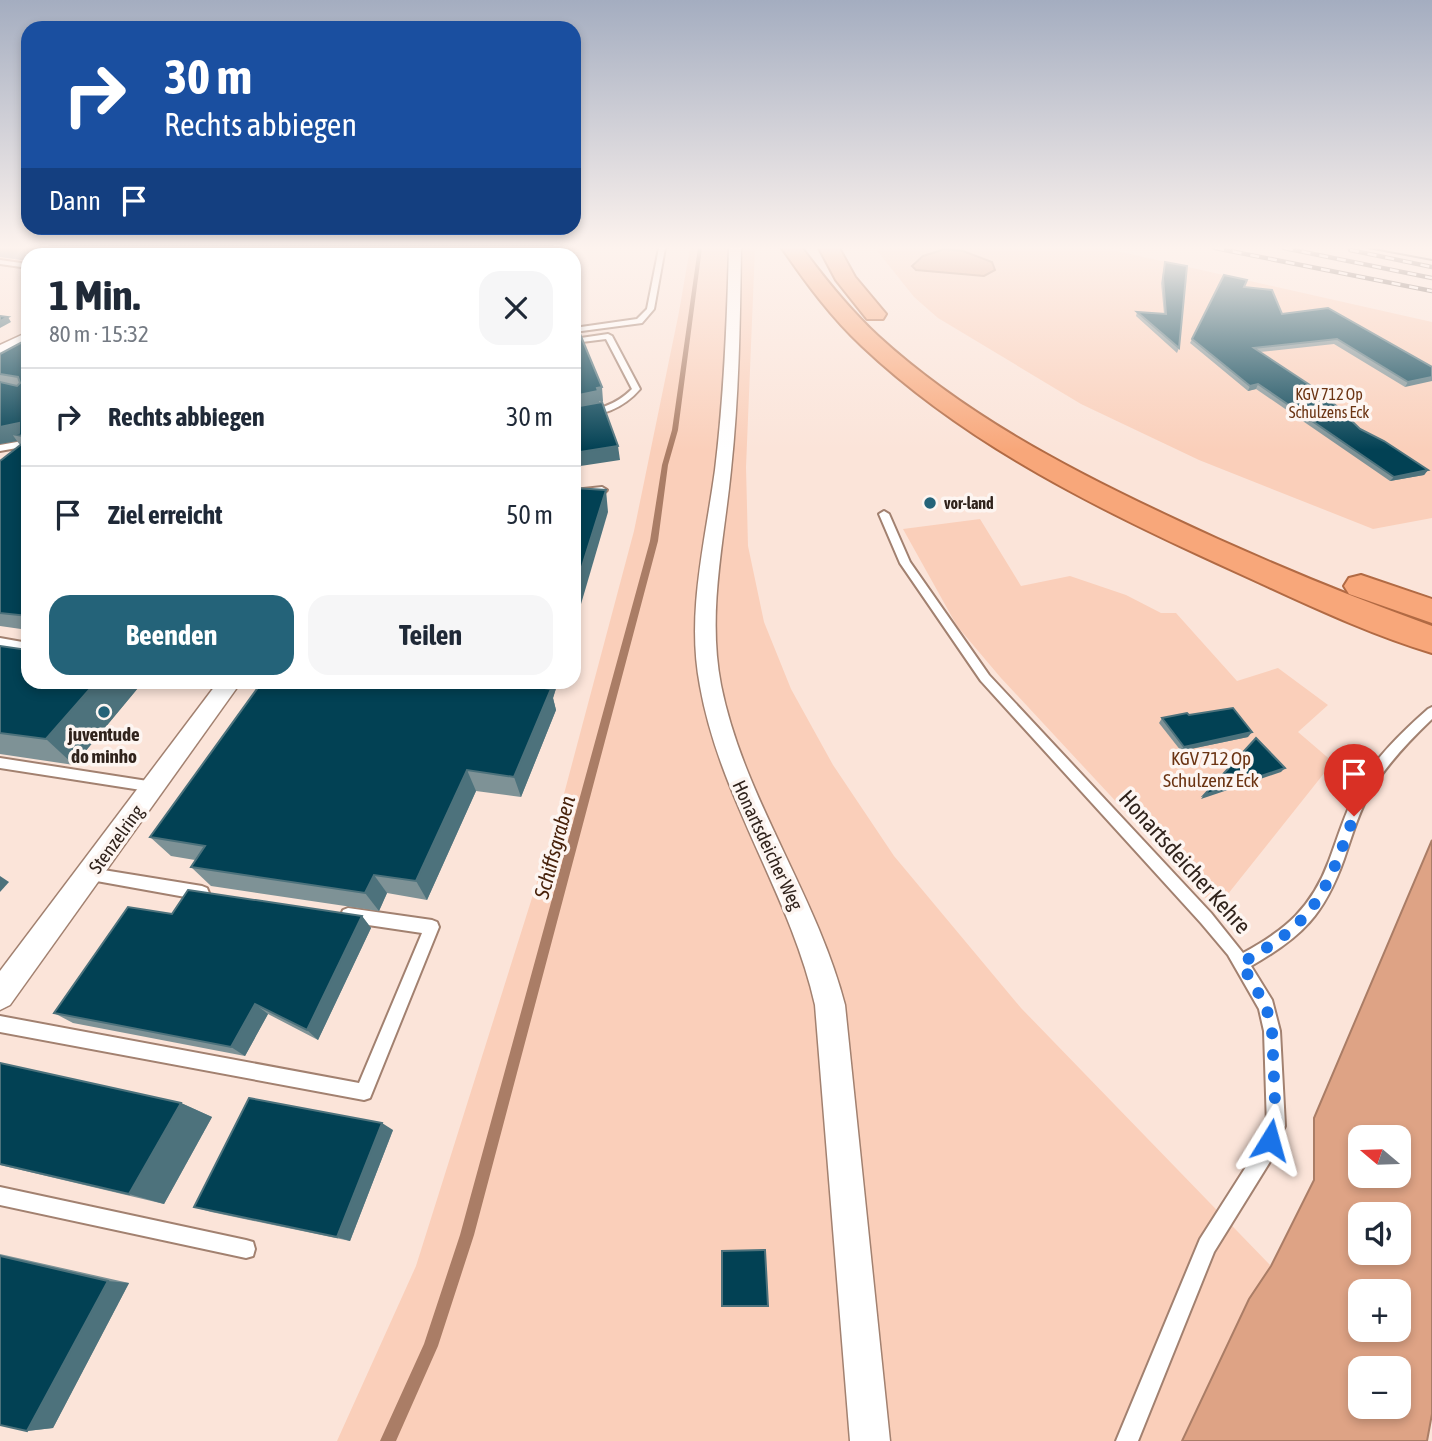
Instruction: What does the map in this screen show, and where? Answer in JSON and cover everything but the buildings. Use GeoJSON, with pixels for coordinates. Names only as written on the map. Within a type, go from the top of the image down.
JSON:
{"type":"FeatureCollection","features":[{"type":"Feature","properties":{"kind":"highway"},"geometry":{"type":"LineString","coordinates":[[843,315],[917,382],[971,421],[1115,504],[1252,568],[1432,640]]}},
{"type":"Feature","properties":{"kind":"highway"},"geometry":{"type":"LineString","coordinates":[[876,315],[887,328],[958,385],[1113,478],[1337,576],[1432,611]]}},
{"type":"Feature","properties":{"kind":"street","name":"Honartsdeicher Weg"},"geometry":{"type":"LineString","coordinates":[[733,315],[723,470],[708,564],[703,641],[719,723],[737,779],[810,936],[830,1005],[870,1441]]}},
{"type":"Feature","properties":{"kind":"street"},"geometry":{"type":"LineString","coordinates":[[0,351],[21,340]]}},
{"type":"Feature","properties":{"kind":"street","name":"Stenzelring"},"geometry":{"type":"LineString","coordinates":[[0,995],[225,689]]}},
{"type":"Feature","properties":{"kind":"lane"},"geometry":{"type":"LineString","coordinates":[[581,329],[639,321],[644,315]]}},
{"type":"Feature","properties":{"kind":"lane"},"geometry":{"type":"LineString","coordinates":[[581,340],[608,336],[636,389],[624,403],[608,411],[581,415]]}},
{"type":"Feature","properties":{"kind":"lane"},"geometry":{"type":"LineString","coordinates":[[0,448],[21,444]]}},
{"type":"Feature","properties":{"kind":"lane"},"geometry":{"type":"LineString","coordinates":[[581,492],[602,490]]}},
{"type":"Feature","properties":{"kind":"lane","name":"Honartsdeicher Kehre"},"geometry":{"type":"LineString","coordinates":[[884,514],[905,563],[985,678],[1206,918],[1241,963],[1266,1006],[1272,1031],[1276,1126],[1265,1154],[1207,1246],[1127,1441]]}},
{"type":"Feature","properties":{"kind":"lane"},"geometry":{"type":"LineString","coordinates":[[0,642],[21,646]]}},
{"type":"Feature","properties":{"kind":"lane"},"geometry":{"type":"LineString","coordinates":[[1241,963],[1270,946],[1303,921],[1328,886],[1362,793],[1412,728],[1432,712]]}},
{"type":"Feature","properties":{"kind":"lane"},"geometry":{"type":"LineString","coordinates":[[0,763],[154,787]]}},
{"type":"Feature","properties":{"kind":"lane"},"geometry":{"type":"LineString","coordinates":[[91,874],[215,895]]}},
{"type":"Feature","properties":{"kind":"lane"},"geometry":{"type":"LineString","coordinates":[[0,1024],[364,1092],[432,927],[335,913]]}},
{"type":"Feature","properties":{"kind":"lane"},"geometry":{"type":"LineString","coordinates":[[0,1196],[246,1249]]}},
{"type":"Feature","properties":{"kind":"green space"},"geometry":{"type":"Polygon","coordinates":[[[678,315],[752,315],[746,467],[748,546],[764,622],[791,689],[833,765],[894,856],[1021,1008],[1271,1266],[1249,1299],[1182,1441],[337,1441],[416,1266],[560,809],[634,531],[678,315]]]}},
{"type":"Feature","properties":{"kind":"green space","name":"KGV 712 Op Schulzens Eck"},"geometry":{"type":"Polygon","coordinates":[[[935,315],[1402,315],[1432,322],[1432,518],[1373,529],[1199,460],[1081,404],[935,315]]]}},
{"type":"Feature","properties":{"kind":"green space","name":"KGV 712 Op Schulzenz Eck"},"geometry":{"type":"Polygon","coordinates":[[[980,519],[1021,586],[1070,576],[1126,595],[1161,613],[1176,613],[1237,681],[1278,668],[1328,705],[1298,732],[1333,762],[1216,909],[1001,678],[957,626],[903,529],[980,519]]]}},
{"type":"Feature","properties":{"kind":"shaded area"},"geometry":{"type":"Polygon","coordinates":[[[1432,840],[1432,1414],[1427,1441],[1182,1441],[1249,1299],[1271,1266],[1314,1180],[1314,1118],[1432,840]]]}},
{"type":"Feature","properties":{"kind":"waterway","name":"Schiffsgraben"},"geometry":{"type":"LineString","coordinates":[[388,1441],[431,1346],[467,1235],[654,541],[665,465],[675,430],[691,315]]}},
{"type":"Feature","properties":{"kind":"place","name":"vor-land"},"geometry":{"type":"Point","coordinates":[930,503]}},
{"type":"Feature","properties":{"kind":"place","name":"juventude do minho"},"geometry":{"type":"Point","coordinates":[104,712]}},
{"type":"Feature","properties":{"kind":"route"},"geometry":{"type":"LineString","coordinates":[[1270,1140],[1276,1126],[1272,1031],[1266,1006],[1241,963],[1270,946],[1303,921],[1328,886],[1354,816]]}}]}
